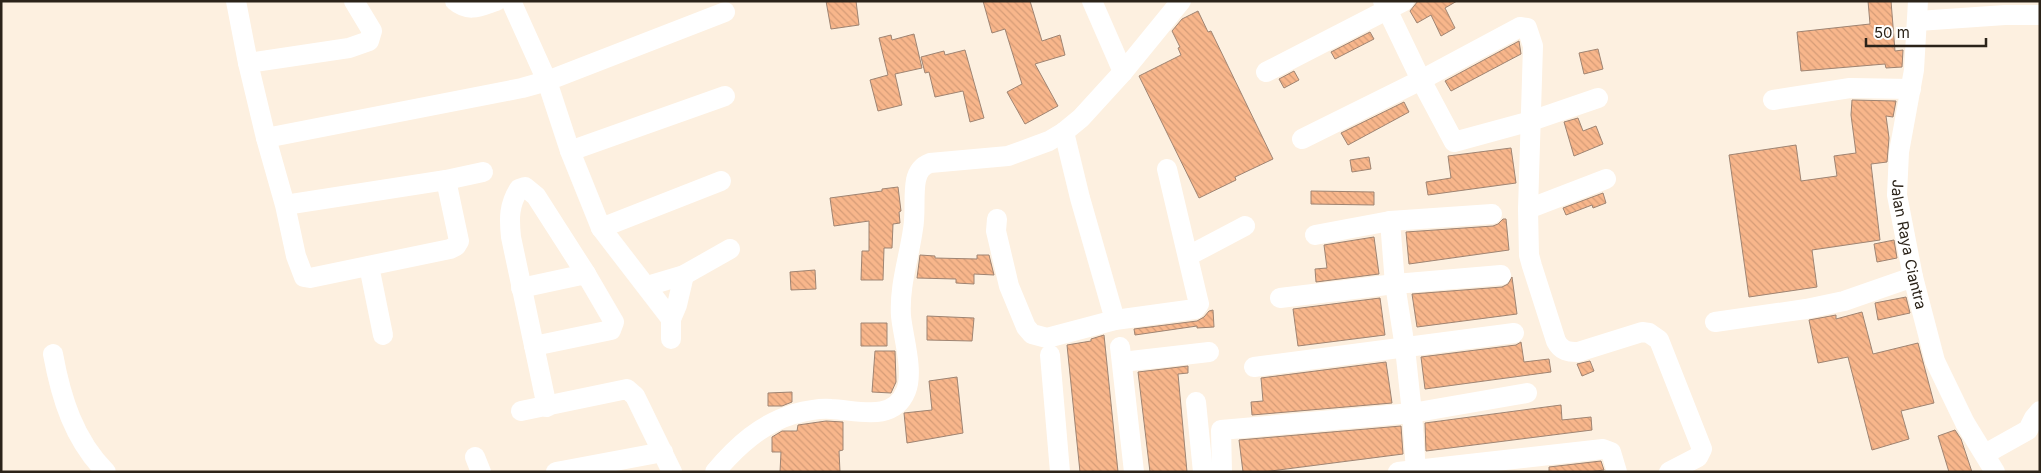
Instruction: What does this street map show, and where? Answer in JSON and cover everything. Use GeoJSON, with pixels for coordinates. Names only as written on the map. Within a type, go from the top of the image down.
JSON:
{"type":"FeatureCollection","features":[{"type":"Feature","properties":{"kind":"street"},"geometry":{"type":"LineString","coordinates":[[236,1],[248,63],[266,138],[286,205],[296,256],[304,276],[310,278],[456,246],[459,241],[459,234],[446,180]]}},
{"type":"Feature","properties":{"kind":"street"},"geometry":{"type":"LineString","coordinates":[[248,63],[348,48],[368,41],[372,32],[354,1]]}},
{"type":"Feature","properties":{"kind":"street"},"geometry":{"type":"LineString","coordinates":[[455,1],[465,8],[471,9],[496,1]]}},
{"type":"Feature","properties":{"kind":"street"},"geometry":{"type":"LineString","coordinates":[[511,1],[547,81],[570,151],[602,228],[671,318]]}},
{"type":"Feature","properties":{"kind":"street"},"geometry":{"type":"LineString","coordinates":[[1092,1],[1123,72]]}},
{"type":"Feature","properties":{"kind":"street"},"geometry":{"type":"LineString","coordinates":[[715,472],[759,429],[776,421],[795,414],[830,409],[857,412],[885,411],[901,399],[906,390],[909,377],[901,314],[903,275],[913,230],[916,180],[920,170],[930,164],[1008,156],[1049,141],[1064,132],[1081,118],[1123,72],[1181,1]]}},
{"type":"Feature","properties":{"kind":"street","name":"Jalan Raya Ciantra"},"geometry":{"type":"LineString","coordinates":[[1918,1],[1918,21],[1911,89],[1899,152],[1897,196],[1913,277],[1934,361],[1953,401],[1995,472]]}},
{"type":"Feature","properties":{"kind":"street"},"geometry":{"type":"LineString","coordinates":[[1266,72],[1391,4],[1421,80],[1454,142],[1531,121],[1598,98]]}},
{"type":"Feature","properties":{"kind":"street"},"geometry":{"type":"LineString","coordinates":[[266,138],[547,81],[725,12]]}},
{"type":"Feature","properties":{"kind":"street"},"geometry":{"type":"LineString","coordinates":[[1918,21],[2005,15],[2040,15]]}},
{"type":"Feature","properties":{"kind":"street"},"geometry":{"type":"LineString","coordinates":[[1302,138],[1421,80],[1520,27],[1525,27],[1530,32],[1533,46],[1528,157],[1530,260],[1558,345],[1568,352],[1578,352],[1642,332],[1649,333],[1659,340],[1702,450],[1698,457],[1669,472]]}},
{"type":"Feature","properties":{"kind":"street"},"geometry":{"type":"LineString","coordinates":[[1773,100],[1850,88],[1911,89]]}},
{"type":"Feature","properties":{"kind":"street"},"geometry":{"type":"LineString","coordinates":[[570,151],[725,96]]}},
{"type":"Feature","properties":{"kind":"street"},"geometry":{"type":"LineString","coordinates":[[1064,132],[1080,198],[1115,320]]}},
{"type":"Feature","properties":{"kind":"street"},"geometry":{"type":"LineString","coordinates":[[997,219],[996,231],[1009,286],[1026,327],[1032,334],[1047,338],[1115,320],[1197,307],[1198,300],[1167,169]]}},
{"type":"Feature","properties":{"kind":"street"},"geometry":{"type":"LineString","coordinates":[[286,205],[446,180],[483,172]]}},
{"type":"Feature","properties":{"kind":"street"},"geometry":{"type":"LineString","coordinates":[[1528,209],[1606,179]]}},
{"type":"Feature","properties":{"kind":"street"},"geometry":{"type":"LineString","coordinates":[[602,228],[721,181]]}},
{"type":"Feature","properties":{"kind":"street"},"geometry":{"type":"LineString","coordinates":[[534,346],[608,331],[613,328],[614,322],[536,196],[524,187],[519,189],[515,196],[509,217],[521,288],[547,407]]}},
{"type":"Feature","properties":{"kind":"street"},"geometry":{"type":"LineString","coordinates":[[1315,235],[1390,221],[1492,214]]}},
{"type":"Feature","properties":{"kind":"street"},"geometry":{"type":"LineString","coordinates":[[1390,221],[1395,284],[1412,412],[1410,471],[1603,449],[1612,452],[1617,472]]}},
{"type":"Feature","properties":{"kind":"street"},"geometry":{"type":"LineString","coordinates":[[1188,256],[1245,226]]}},
{"type":"Feature","properties":{"kind":"street"},"geometry":{"type":"LineString","coordinates":[[647,286],[684,275],[730,249]]}},
{"type":"Feature","properties":{"kind":"street"},"geometry":{"type":"LineString","coordinates":[[369,266],[383,335]]}},
{"type":"Feature","properties":{"kind":"street"},"geometry":{"type":"LineString","coordinates":[[521,288],[586,274]]}},
{"type":"Feature","properties":{"kind":"street"},"geometry":{"type":"LineString","coordinates":[[670,338],[671,318],[677,305],[684,275]]}},
{"type":"Feature","properties":{"kind":"street"},"geometry":{"type":"LineString","coordinates":[[1280,298],[1395,284],[1501,275]]}},
{"type":"Feature","properties":{"kind":"street"},"geometry":{"type":"LineString","coordinates":[[1715,322],[1844,301],[1913,277]]}},
{"type":"Feature","properties":{"kind":"street"},"geometry":{"type":"LineString","coordinates":[[1254,367],[1514,333]]}},
{"type":"Feature","properties":{"kind":"street"},"geometry":{"type":"LineString","coordinates":[[1134,472],[1121,355],[1209,352]]}},
{"type":"Feature","properties":{"kind":"street"},"geometry":{"type":"LineString","coordinates":[[53,354],[62,397],[73,425],[94,460],[106,472]]}},
{"type":"Feature","properties":{"kind":"street"},"geometry":{"type":"LineString","coordinates":[[1050,355],[1060,472]]}},
{"type":"Feature","properties":{"kind":"street"},"geometry":{"type":"LineString","coordinates":[[521,411],[627,389],[635,396],[672,472]]}},
{"type":"Feature","properties":{"kind":"street"},"geometry":{"type":"LineString","coordinates":[[1222,472],[1221,430],[1412,412],[1527,393]]}},
{"type":"Feature","properties":{"kind":"street"},"geometry":{"type":"LineString","coordinates":[[1196,402],[1202,472]]}},
{"type":"Feature","properties":{"kind":"street"},"geometry":{"type":"LineString","coordinates":[[1985,454],[2028,430],[2040,411]]}},
{"type":"Feature","properties":{"kind":"street"},"geometry":{"type":"LineString","coordinates":[[556,472],[663,452]]}},
{"type":"Feature","properties":{"kind":"building"},"geometry":{"type":"Polygon","coordinates":[[[826,1],[856,1],[859,25],[831,29],[826,1]]]}},
{"type":"Feature","properties":{"kind":"building"},"geometry":{"type":"Polygon","coordinates":[[[983,1],[1030,1],[1042,41],[1060,35],[1065,55],[1035,64],[1058,106],[1025,124],[1007,92],[1022,84],[1005,29],[992,33],[983,1]]]}},
{"type":"Feature","properties":{"kind":"building"},"geometry":{"type":"Polygon","coordinates":[[[1418,1],[1457,1],[1445,8],[1455,28],[1441,36],[1431,15],[1417,23],[1410,11],[1418,1]]]}},
{"type":"Feature","properties":{"kind":"building"},"geometry":{"type":"Polygon","coordinates":[[[1868,1],[1891,1],[1895,51],[1903,50],[1902,67],[1886,68],[1885,64],[1801,71],[1797,32],[1870,24],[1868,1]]]}},
{"type":"Feature","properties":{"kind":"building"},"geometry":{"type":"Polygon","coordinates":[[[1198,11],[1208,32],[1211,31],[1273,159],[1235,177],[1236,180],[1199,198],[1139,76],[1181,55],[1178,48],[1180,47],[1172,31],[1182,19],[1198,11]]]}},
{"type":"Feature","properties":{"kind":"building"},"geometry":{"type":"Polygon","coordinates":[[[1370,32],[1374,39],[1335,59],[1331,52],[1370,32]]]}},
{"type":"Feature","properties":{"kind":"building"},"geometry":{"type":"Polygon","coordinates":[[[914,34],[922,68],[895,74],[902,105],[878,111],[870,80],[888,75],[879,38],[891,35],[892,40],[914,34]]]}},
{"type":"Feature","properties":{"kind":"building"},"geometry":{"type":"Polygon","coordinates":[[[1519,41],[1521,54],[1451,91],[1445,81],[1519,41]]]}},
{"type":"Feature","properties":{"kind":"building"},"geometry":{"type":"Polygon","coordinates":[[[1598,49],[1603,69],[1584,74],[1579,53],[1598,49]]]}},
{"type":"Feature","properties":{"kind":"building"},"geometry":{"type":"Polygon","coordinates":[[[965,50],[984,118],[970,122],[963,91],[935,97],[929,72],[925,73],[921,57],[944,51],[945,55],[965,50]]]}},
{"type":"Feature","properties":{"kind":"building"},"geometry":{"type":"Polygon","coordinates":[[[1294,71],[1299,80],[1284,88],[1279,79],[1294,71]]]}},
{"type":"Feature","properties":{"kind":"building"},"geometry":{"type":"Polygon","coordinates":[[[1852,100],[1896,101],[1893,117],[1886,116],[1889,138],[1887,162],[1871,164],[1880,240],[1812,250],[1817,287],[1749,297],[1729,155],[1796,145],[1801,181],[1837,176],[1834,156],[1856,153],[1851,115],[1852,100]]]}},
{"type":"Feature","properties":{"kind":"building"},"geometry":{"type":"Polygon","coordinates":[[[1404,102],[1409,112],[1348,145],[1341,133],[1404,102]]]}},
{"type":"Feature","properties":{"kind":"building"},"geometry":{"type":"Polygon","coordinates":[[[1578,118],[1583,131],[1596,126],[1603,144],[1574,156],[1564,122],[1578,118]]]}},
{"type":"Feature","properties":{"kind":"building"},"geometry":{"type":"Polygon","coordinates":[[[1511,148],[1516,183],[1428,195],[1426,182],[1451,178],[1448,156],[1511,148]]]}},
{"type":"Feature","properties":{"kind":"building"},"geometry":{"type":"Polygon","coordinates":[[[1369,157],[1371,169],[1352,172],[1350,160],[1369,157]]]}},
{"type":"Feature","properties":{"kind":"building"},"geometry":{"type":"Polygon","coordinates":[[[898,187],[901,211],[899,212],[900,223],[893,224],[892,248],[884,248],[883,280],[861,280],[862,251],[869,251],[869,221],[834,226],[830,198],[898,187]]]}},
{"type":"Feature","properties":{"kind":"building"},"geometry":{"type":"Polygon","coordinates":[[[1311,191],[1374,192],[1374,205],[1311,204],[1311,191]]]}},
{"type":"Feature","properties":{"kind":"building"},"geometry":{"type":"Polygon","coordinates":[[[1603,193],[1606,203],[1593,208],[1592,205],[1566,215],[1563,208],[1603,193]]]}},
{"type":"Feature","properties":{"kind":"building"},"geometry":{"type":"Polygon","coordinates":[[[1506,219],[1509,250],[1409,264],[1406,232],[1493,226],[1506,219]]]}},
{"type":"Feature","properties":{"kind":"building"},"geometry":{"type":"Polygon","coordinates":[[[1374,237],[1379,274],[1316,282],[1315,269],[1327,268],[1324,245],[1374,237]]]}},
{"type":"Feature","properties":{"kind":"building"},"geometry":{"type":"Polygon","coordinates":[[[1894,240],[1897,258],[1877,262],[1874,244],[1894,240]]]}},
{"type":"Feature","properties":{"kind":"building"},"geometry":{"type":"Polygon","coordinates":[[[920,255],[935,256],[935,258],[977,259],[977,255],[989,255],[994,275],[974,274],[974,284],[956,283],[956,279],[917,278],[920,255]]]}},
{"type":"Feature","properties":{"kind":"building"},"geometry":{"type":"Polygon","coordinates":[[[815,270],[816,289],[791,290],[790,272],[815,270]]]}},
{"type":"Feature","properties":{"kind":"building"},"geometry":{"type":"Polygon","coordinates":[[[1512,277],[1517,314],[1417,327],[1412,294],[1502,287],[1508,284],[1512,277]]]}},
{"type":"Feature","properties":{"kind":"building"},"geometry":{"type":"Polygon","coordinates":[[[1906,297],[1910,313],[1878,320],[1875,303],[1906,297]]]}},
{"type":"Feature","properties":{"kind":"building"},"geometry":{"type":"Polygon","coordinates":[[[1380,298],[1385,335],[1298,346],[1293,309],[1380,298]]]}},
{"type":"Feature","properties":{"kind":"building"},"geometry":{"type":"Polygon","coordinates":[[[1213,310],[1214,327],[1197,328],[1197,326],[1135,335],[1134,329],[1197,321],[1213,310]]]}},
{"type":"Feature","properties":{"kind":"building"},"geometry":{"type":"Polygon","coordinates":[[[1862,312],[1873,354],[1918,343],[1934,403],[1901,411],[1909,439],[1872,450],[1848,357],[1818,363],[1809,320],[1836,315],[1836,319],[1862,312]]]}},
{"type":"Feature","properties":{"kind":"building"},"geometry":{"type":"Polygon","coordinates":[[[927,316],[974,318],[972,341],[927,340],[927,316]]]}},
{"type":"Feature","properties":{"kind":"building"},"geometry":{"type":"Polygon","coordinates":[[[861,323],[887,323],[887,346],[861,346],[861,323]]]}},
{"type":"Feature","properties":{"kind":"building"},"geometry":{"type":"Polygon","coordinates":[[[1104,335],[1118,472],[1080,472],[1067,345],[1091,341],[1091,339],[1104,335]]]}},
{"type":"Feature","properties":{"kind":"building"},"geometry":{"type":"Polygon","coordinates":[[[1521,342],[1524,362],[1549,359],[1551,372],[1425,389],[1421,357],[1516,345],[1521,342]]]}},
{"type":"Feature","properties":{"kind":"building"},"geometry":{"type":"Polygon","coordinates":[[[875,351],[895,351],[896,382],[891,393],[872,392],[875,351]]]}},
{"type":"Feature","properties":{"kind":"building"},"geometry":{"type":"Polygon","coordinates":[[[1590,361],[1594,371],[1582,376],[1577,364],[1590,361]]]}},
{"type":"Feature","properties":{"kind":"building"},"geometry":{"type":"Polygon","coordinates":[[[1386,362],[1392,403],[1252,415],[1251,402],[1263,401],[1261,378],[1386,362]]]}},
{"type":"Feature","properties":{"kind":"building"},"geometry":{"type":"Polygon","coordinates":[[[1188,366],[1188,373],[1178,374],[1187,472],[1150,472],[1138,372],[1188,366]]]}},
{"type":"Feature","properties":{"kind":"building"},"geometry":{"type":"Polygon","coordinates":[[[957,377],[963,433],[907,443],[904,413],[932,410],[929,381],[957,377]]]}},
{"type":"Feature","properties":{"kind":"building"},"geometry":{"type":"Polygon","coordinates":[[[792,392],[792,402],[782,406],[768,406],[768,393],[792,392]]]}},
{"type":"Feature","properties":{"kind":"building"},"geometry":{"type":"Polygon","coordinates":[[[1561,405],[1562,420],[1591,417],[1592,430],[1426,451],[1425,423],[1561,405]]]}},
{"type":"Feature","properties":{"kind":"building"},"geometry":{"type":"Polygon","coordinates":[[[826,421],[843,422],[843,450],[839,451],[840,472],[780,472],[781,452],[772,452],[772,437],[782,431],[797,431],[798,425],[826,421]]]}},
{"type":"Feature","properties":{"kind":"building"},"geometry":{"type":"Polygon","coordinates":[[[1401,426],[1403,454],[1263,472],[1243,472],[1239,440],[1401,426]]]}},
{"type":"Feature","properties":{"kind":"building"},"geometry":{"type":"Polygon","coordinates":[[[1955,430],[1961,439],[1972,472],[1949,472],[1938,436],[1955,430]]]}},
{"type":"Feature","properties":{"kind":"building"},"geometry":{"type":"Polygon","coordinates":[[[1601,461],[1604,470],[1549,472],[1549,467],[1601,461]]]}}]}
